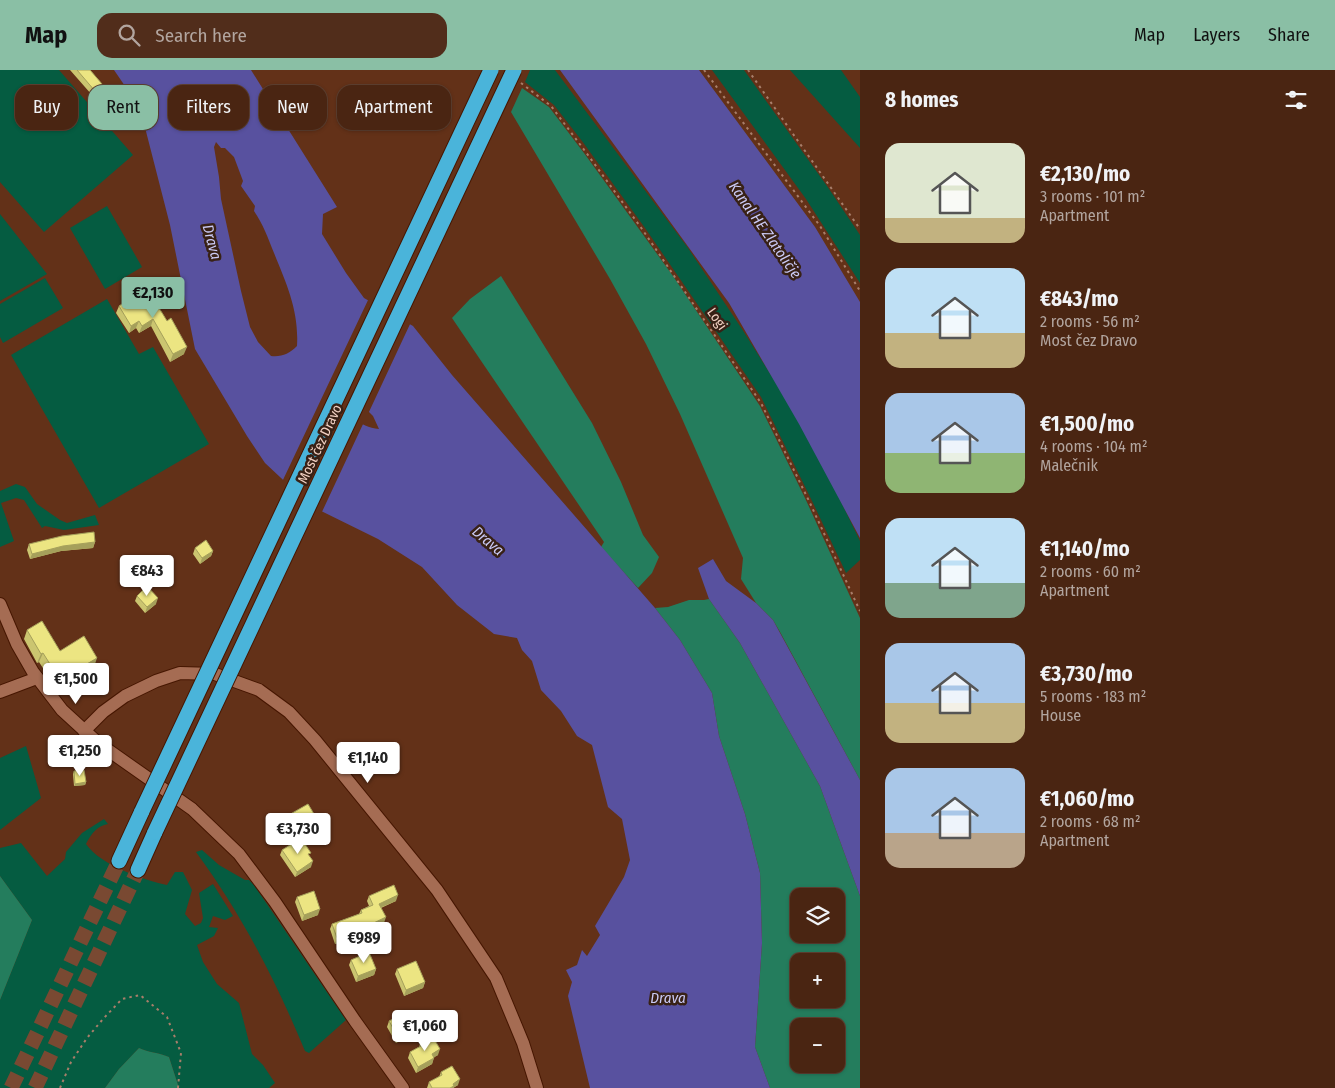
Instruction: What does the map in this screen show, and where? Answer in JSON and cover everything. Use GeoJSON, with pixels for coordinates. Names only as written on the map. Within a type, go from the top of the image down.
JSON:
{"type":"FeatureCollection","features":[{"type":"Feature","properties":{"kind":"highway","name":"Most čez Dravo"},"geometry":{"type":"LineString","coordinates":[[119,861],[491,70]]}},
{"type":"Feature","properties":{"kind":"highway","name":"Most čez Dravo"},"geometry":{"type":"LineString","coordinates":[[138,870],[517,76]]}},
{"type":"Feature","properties":{"kind":"street"},"geometry":{"type":"LineString","coordinates":[[0,604],[17,644],[37,678],[62,710],[98,743],[192,809],[239,854],[276,902],[355,1021],[403,1088]]}},
{"type":"Feature","properties":{"kind":"street"},"geometry":{"type":"LineString","coordinates":[[84,731],[102,712],[125,696],[156,681],[180,673],[215,674],[260,690],[289,712],[315,740],[437,890],[496,978],[523,1043],[537,1088]]}},
{"type":"Feature","properties":{"kind":"street"},"geometry":{"type":"LineString","coordinates":[[0,692],[37,678]]}},
{"type":"Feature","properties":{"kind":"path"},"geometry":{"type":"LineString","coordinates":[[704,70],[820,226],[860,291]]}},
{"type":"Feature","properties":{"kind":"path"},"geometry":{"type":"LineString","coordinates":[[748,70],[860,229]]}},
{"type":"Feature","properties":{"kind":"path","name":"Logi"},"geometry":{"type":"LineString","coordinates":[[517,76],[524,86],[551,106],[582,147],[642,229],[761,403],[860,611]]}},
{"type":"Feature","properties":{"kind":"path"},"geometry":{"type":"LineString","coordinates":[[60,1088],[71,1062],[103,1019],[122,999],[140,995],[167,1017],[181,1053],[178,1088]]}},
{"type":"Feature","properties":{"kind":"green space"},"geometry":{"type":"Polygon","coordinates":[[[0,70],[59,70],[72,85],[15,85],[15,130],[78,130],[78,92],[88,103],[88,130],[111,130],[133,155],[44,232],[0,182],[0,70]]]}},
{"type":"Feature","properties":{"kind":"green space"},"geometry":{"type":"Polygon","coordinates":[[[530,70],[555,70],[688,248],[786,399],[820,458],[860,541],[860,560],[846,573],[761,397],[645,228],[582,141],[554,105],[525,82],[530,70]]]}},
{"type":"Feature","properties":{"kind":"green space"},"geometry":{"type":"Polygon","coordinates":[[[712,70],[744,70],[827,186],[860,235],[860,283],[806,199],[712,70]]]}},
{"type":"Feature","properties":{"kind":"green space"},"geometry":{"type":"Polygon","coordinates":[[[790,70],[841,70],[860,97],[860,148],[790,70]]]}},
{"type":"Feature","properties":{"kind":"green space"},"geometry":{"type":"Polygon","coordinates":[[[522,88],[549,107],[673,276],[760,406],[805,498],[860,618],[860,780],[773,620],[756,603],[741,579],[743,558],[680,414],[646,344],[610,279],[511,112],[522,88]]]}},
{"type":"Feature","properties":{"kind":"green space"},"geometry":{"type":"Polygon","coordinates":[[[107,206],[142,267],[105,289],[70,228],[107,206]]]}},
{"type":"Feature","properties":{"kind":"green space"},"geometry":{"type":"Polygon","coordinates":[[[0,214],[47,274],[0,301],[0,214]]]}},
{"type":"Feature","properties":{"kind":"green space"},"geometry":{"type":"Polygon","coordinates":[[[501,276],[592,423],[621,482],[643,535],[659,557],[652,573],[638,588],[601,547],[604,542],[452,318],[470,299],[501,276]]]}},
{"type":"Feature","properties":{"kind":"green space"},"geometry":{"type":"Polygon","coordinates":[[[45,278],[63,308],[3,343],[0,337],[0,304],[45,278]]]}},
{"type":"Feature","properties":{"kind":"green space"},"geometry":{"type":"Polygon","coordinates":[[[107,299],[139,354],[153,347],[209,444],[99,508],[11,355],[107,299]]]}},
{"type":"Feature","properties":{"kind":"green space"},"geometry":{"type":"Polygon","coordinates":[[[16,484],[25,487],[37,504],[60,520],[67,523],[95,515],[99,525],[64,530],[45,526],[42,528],[24,500],[16,498],[1,503],[14,541],[0,547],[0,491],[16,484]]]}},
{"type":"Feature","properties":{"kind":"green space"},"geometry":{"type":"Polygon","coordinates":[[[709,599],[740,643],[820,786],[860,896],[860,1088],[770,1088],[755,1047],[762,943],[760,873],[745,814],[719,736],[712,693],[680,640],[655,608],[668,607],[689,600],[709,599]]]}},
{"type":"Feature","properties":{"kind":"green space"},"geometry":{"type":"Polygon","coordinates":[[[26,746],[41,798],[0,830],[0,758],[26,746]]]}},
{"type":"Feature","properties":{"kind":"green space"},"geometry":{"type":"Polygon","coordinates":[[[104,819],[108,824],[95,831],[86,844],[101,859],[135,875],[167,885],[175,872],[183,872],[192,890],[185,914],[195,926],[201,923],[203,918],[199,893],[213,884],[233,916],[225,920],[213,916],[209,927],[218,928],[214,936],[197,945],[203,962],[217,984],[239,1003],[252,1054],[263,1065],[275,1083],[269,1088],[179,1088],[169,1057],[139,1048],[119,1069],[105,1088],[0,1088],[0,1000],[32,920],[0,876],[0,848],[21,843],[47,876],[65,859],[66,852],[82,833],[104,819]]]}},
{"type":"Feature","properties":{"kind":"green space"},"geometry":{"type":"Polygon","coordinates":[[[202,850],[219,865],[245,880],[249,880],[254,885],[346,1020],[309,1053],[305,1051],[270,973],[243,923],[196,852],[202,850]]]}},
{"type":"Feature","properties":{"kind":"green space"},"geometry":{"type":"Polygon","coordinates":[[[0,876],[32,920],[0,1000],[0,876]]]}},
{"type":"Feature","properties":{"kind":"green space"},"geometry":{"type":"Polygon","coordinates":[[[139,1048],[169,1057],[179,1088],[105,1088],[119,1069],[139,1048]]]}},
{"type":"Feature","properties":{"kind":"water","name":"Drava"},"geometry":{"type":"Polygon","coordinates":[[[114,70],[251,70],[260,85],[259,130],[289,130],[337,207],[323,214],[322,234],[364,298],[413,326],[452,375],[655,608],[680,640],[712,693],[719,736],[745,814],[760,873],[762,943],[755,1047],[770,1088],[590,1088],[568,996],[572,982],[566,970],[577,965],[582,950],[587,956],[600,935],[595,926],[624,877],[630,860],[622,819],[608,807],[592,745],[577,736],[561,711],[541,690],[532,661],[522,650],[517,638],[494,634],[457,605],[422,567],[378,539],[311,506],[265,463],[195,349],[170,225],[146,130],[158,130],[158,85],[124,85],[114,70]],[[216,142],[214,147],[221,199],[250,327],[258,342],[271,356],[279,356],[288,353],[297,346],[296,321],[291,298],[267,237],[254,211],[255,206],[241,186],[243,181],[234,157],[225,148],[221,148],[216,142]],[[343,386],[334,400],[359,422],[379,429],[373,416],[343,386]]]}},
{"type":"Feature","properties":{"kind":"water","name":"Kanal HE Zlatoličje"},"geometry":{"type":"Polygon","coordinates":[[[560,70],[699,70],[815,227],[860,302],[860,538],[799,424],[729,303],[560,70]]]}},
{"type":"Feature","properties":{"kind":"water"},"geometry":{"type":"Polygon","coordinates":[[[713,559],[726,581],[756,603],[773,620],[860,780],[860,896],[820,786],[740,643],[709,599],[698,568],[713,559]]]}},
{"type":"Feature","properties":{"kind":"pier"},"geometry":{"type":"Polygon","coordinates":[[[369,298],[411,322],[368,414],[342,389],[336,399],[356,418],[364,422],[321,514],[309,508],[282,482],[369,298]]]}},
{"type":"Feature","properties":{"kind":"building"},"geometry":{"type":"Polygon","coordinates":[[[77,70],[90,70],[103,85],[90,85],[77,70]]]}},
{"type":"Feature","properties":{"kind":"building"},"geometry":{"type":"Polygon","coordinates":[[[147,288],[167,321],[171,318],[187,347],[173,354],[153,319],[142,326],[139,321],[131,326],[119,306],[147,288]]]}},
{"type":"Feature","properties":{"kind":"building"},"geometry":{"type":"Polygon","coordinates":[[[94,532],[95,542],[63,546],[32,554],[29,544],[62,536],[94,532]]]}},
{"type":"Feature","properties":{"kind":"building"},"geometry":{"type":"Polygon","coordinates":[[[206,540],[213,551],[202,558],[195,548],[206,540]]]}},
{"type":"Feature","properties":{"kind":"building"},"geometry":{"type":"Polygon","coordinates":[[[147,586],[158,598],[147,607],[137,596],[147,586]]]}},
{"type":"Feature","properties":{"kind":"building"},"geometry":{"type":"Polygon","coordinates":[[[42,621],[60,651],[84,636],[97,658],[60,680],[43,653],[41,654],[27,630],[42,621]]]}},
{"type":"Feature","properties":{"kind":"building"},"geometry":{"type":"Polygon","coordinates":[[[84,770],[86,782],[75,784],[74,771],[84,770]]]}},
{"type":"Feature","properties":{"kind":"building"},"geometry":{"type":"Polygon","coordinates":[[[308,804],[317,819],[296,832],[287,816],[308,804]]]}},
{"type":"Feature","properties":{"kind":"building"},"geometry":{"type":"Polygon","coordinates":[[[301,838],[311,853],[308,854],[313,861],[297,872],[282,850],[301,838]]]}},
{"type":"Feature","properties":{"kind":"building"},"geometry":{"type":"Polygon","coordinates":[[[394,885],[398,895],[379,904],[386,917],[353,933],[337,938],[332,924],[362,913],[361,910],[373,905],[369,896],[394,885]]]}},
{"type":"Feature","properties":{"kind":"building"},"geometry":{"type":"Polygon","coordinates":[[[314,891],[320,909],[304,915],[297,897],[314,891]]]}},
{"type":"Feature","properties":{"kind":"building"},"geometry":{"type":"Polygon","coordinates":[[[369,952],[376,969],[358,976],[351,960],[369,952]]]}},
{"type":"Feature","properties":{"kind":"building"},"geometry":{"type":"Polygon","coordinates":[[[416,961],[425,982],[406,990],[397,969],[416,961]]]}},
{"type":"Feature","properties":{"kind":"building"},"geometry":{"type":"Polygon","coordinates":[[[406,1012],[414,1028],[398,1037],[389,1021],[406,1012]]]}},
{"type":"Feature","properties":{"kind":"building"},"geometry":{"type":"Polygon","coordinates":[[[433,1037],[440,1049],[432,1054],[434,1058],[418,1067],[410,1052],[433,1037]]]}},
{"type":"Feature","properties":{"kind":"building"},"geometry":{"type":"Polygon","coordinates":[[[452,1066],[460,1079],[453,1084],[454,1086],[450,1088],[432,1088],[429,1082],[442,1075],[441,1072],[452,1066]]]}},
{"type":"Feature","properties":{"kind":"tunnel"},"geometry":{"type":"LineString","coordinates":[[11,1088],[119,861]]}},
{"type":"Feature","properties":{"kind":"tunnel"},"geometry":{"type":"LineString","coordinates":[[35,1088],[138,870]]}}]}
